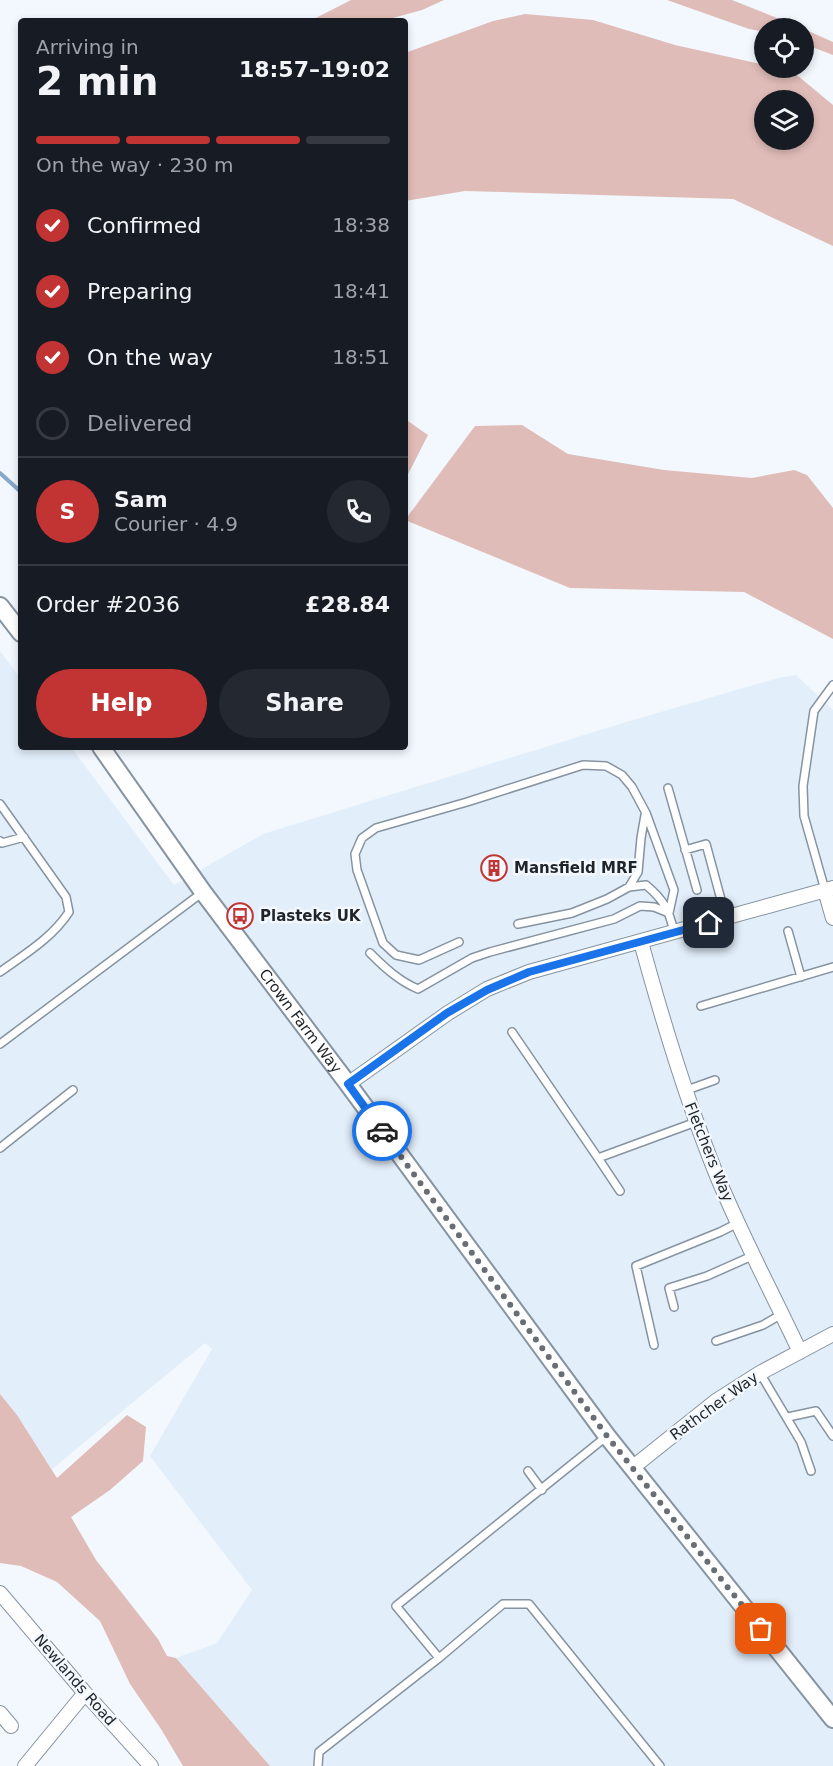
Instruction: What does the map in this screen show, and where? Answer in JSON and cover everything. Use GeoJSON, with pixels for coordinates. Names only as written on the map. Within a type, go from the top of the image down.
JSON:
{"type":"FeatureCollection","features":[{"type":"Feature","properties":{"kind":"street"},"geometry":{"type":"LineString","coordinates":[[0,606],[18,629]]}},
{"type":"Feature","properties":{"kind":"street","name":"Crown Farm Way"},"geometry":{"type":"LineString","coordinates":[[104,750],[203,892],[348,1084],[607,1436],[833,1719]]}},
{"type":"Feature","properties":{"kind":"street"},"geometry":{"type":"LineString","coordinates":[[348,1084],[447,1013],[487,990],[529,972],[829,889],[833,918]]}},
{"type":"Feature","properties":{"kind":"street","name":"Fletchers Way"},"geometry":{"type":"LineString","coordinates":[[641,942],[684,1091],[696,1122],[752,1256],[800,1352]]}},
{"type":"Feature","properties":{"kind":"street","name":"Rathcher Way"},"geometry":{"type":"LineString","coordinates":[[632,1468],[716,1401],[760,1373],[833,1334]]}},
{"type":"Feature","properties":{"kind":"street","name":"Newlands Road"},"geometry":{"type":"LineString","coordinates":[[0,1593],[151,1766]]}},
{"type":"Feature","properties":{"kind":"street"},"geometry":{"type":"LineString","coordinates":[[25,1766],[85,1693]]}},
{"type":"Feature","properties":{"kind":"street"},"geometry":{"type":"LineString","coordinates":[[0,1713],[11,1725]]}},
{"type":"Feature","properties":{"kind":"lane"},"geometry":{"type":"LineString","coordinates":[[829,889],[804,816],[803,786],[814,711],[833,685]]}},
{"type":"Feature","properties":{"kind":"lane"},"geometry":{"type":"LineString","coordinates":[[459,942],[419,960],[396,955],[382,943],[357,870],[355,854],[362,838],[376,828],[583,765],[606,766],[622,775],[632,787],[646,813],[674,890],[669,913]]}},
{"type":"Feature","properties":{"kind":"lane"},"geometry":{"type":"LineString","coordinates":[[668,788],[697,890]]}},
{"type":"Feature","properties":{"kind":"lane"},"geometry":{"type":"LineString","coordinates":[[0,804],[66,897],[69,912],[60,926],[0,972]]}},
{"type":"Feature","properties":{"kind":"lane"},"geometry":{"type":"LineString","coordinates":[[629,887],[638,872],[646,813]]}},
{"type":"Feature","properties":{"kind":"lane"},"geometry":{"type":"LineString","coordinates":[[0,841],[2,843],[24,837]]}},
{"type":"Feature","properties":{"kind":"lane"},"geometry":{"type":"LineString","coordinates":[[685,850],[706,844],[726,918]]}},
{"type":"Feature","properties":{"kind":"lane"},"geometry":{"type":"LineString","coordinates":[[518,924],[572,913],[629,887],[646,885],[659,896],[669,913],[675,932]]}},
{"type":"Feature","properties":{"kind":"lane"},"geometry":{"type":"LineString","coordinates":[[0,1044],[203,892]]}},
{"type":"Feature","properties":{"kind":"lane"},"geometry":{"type":"LineString","coordinates":[[370,953],[387,969],[418,990],[472,958],[490,952],[614,919],[640,906],[654,907],[669,913]]}},
{"type":"Feature","properties":{"kind":"lane"},"geometry":{"type":"LineString","coordinates":[[788,931],[801,977]]}},
{"type":"Feature","properties":{"kind":"lane"},"geometry":{"type":"LineString","coordinates":[[701,1006],[833,967]]}},
{"type":"Feature","properties":{"kind":"lane"},"geometry":{"type":"LineString","coordinates":[[512,1032],[620,1191]]}},
{"type":"Feature","properties":{"kind":"lane"},"geometry":{"type":"LineString","coordinates":[[684,1091],[715,1080]]}},
{"type":"Feature","properties":{"kind":"lane"},"geometry":{"type":"LineString","coordinates":[[0,1148],[73,1090]]}},
{"type":"Feature","properties":{"kind":"lane"},"geometry":{"type":"LineString","coordinates":[[598,1158],[696,1122]]}},
{"type":"Feature","properties":{"kind":"lane"},"geometry":{"type":"LineString","coordinates":[[654,1345],[636,1266],[738,1223]]}},
{"type":"Feature","properties":{"kind":"lane"},"geometry":{"type":"LineString","coordinates":[[674,1308],[669,1288],[707,1276],[752,1256]]}},
{"type":"Feature","properties":{"kind":"lane"},"geometry":{"type":"LineString","coordinates":[[716,1341],[763,1325],[782,1314]]}},
{"type":"Feature","properties":{"kind":"lane"},"geometry":{"type":"LineString","coordinates":[[760,1373],[788,1417],[801,1442],[811,1471]]}},
{"type":"Feature","properties":{"kind":"lane"},"geometry":{"type":"LineString","coordinates":[[788,1417],[816,1411],[833,1436]]}},
{"type":"Feature","properties":{"kind":"lane"},"geometry":{"type":"LineString","coordinates":[[439,1658],[396,1606],[607,1436]]}},
{"type":"Feature","properties":{"kind":"lane"},"geometry":{"type":"LineString","coordinates":[[528,1471],[542,1490]]}},
{"type":"Feature","properties":{"kind":"lane"},"geometry":{"type":"LineString","coordinates":[[318,1766],[319,1752],[439,1658],[503,1604],[529,1604],[660,1766]]}},
{"type":"Feature","properties":{"kind":"shaded area"},"geometry":{"type":"Polygon","coordinates":[[[351,0],[444,0],[422,10],[393,18],[316,18],[351,0]]]}},
{"type":"Feature","properties":{"kind":"shaded area"},"geometry":{"type":"Polygon","coordinates":[[[667,0],[732,0],[777,18],[754,18],[754,30],[667,0]]]}},
{"type":"Feature","properties":{"kind":"shaded area"},"geometry":{"type":"Polygon","coordinates":[[[525,14],[593,20],[675,45],[754,63],[754,78],[800,78],[833,105],[833,246],[733,199],[465,191],[408,200],[408,52],[493,21],[525,14]]]}},
{"type":"Feature","properties":{"kind":"shaded area"},"geometry":{"type":"Polygon","coordinates":[[[814,33],[833,42],[833,55],[814,48],[814,33]]]}},
{"type":"Feature","properties":{"kind":"shaded area"},"geometry":{"type":"Polygon","coordinates":[[[408,421],[428,435],[408,474],[408,421]]]}},
{"type":"Feature","properties":{"kind":"shaded area"},"geometry":{"type":"Polygon","coordinates":[[[522,425],[568,454],[664,470],[752,478],[794,470],[807,475],[833,508],[833,639],[744,592],[570,588],[408,521],[408,516],[475,426],[522,425]]]}},
{"type":"Feature","properties":{"kind":"shaded area"},"geometry":{"type":"Polygon","coordinates":[[[0,651],[18,675],[18,750],[73,750],[174,885],[263,834],[623,723],[778,678],[796,675],[833,710],[833,1766],[270,1766],[176,1658],[217,1643],[252,1590],[150,1456],[212,1349],[205,1343],[52,1469],[17,1415],[0,1394],[0,651]]]}},
{"type":"Feature","properties":{"kind":"shaded area"},"geometry":{"type":"Polygon","coordinates":[[[0,1394],[17,1415],[57,1478],[127,1415],[146,1427],[143,1461],[110,1490],[71,1517],[96,1560],[158,1639],[167,1656],[176,1658],[270,1766],[183,1766],[130,1684],[100,1621],[57,1582],[21,1566],[0,1563],[0,1394]]]}},
{"type":"Feature","properties":{"kind":"waterway"},"geometry":{"type":"LineString","coordinates":[[0,473],[18,489]]}},
{"type":"Feature","properties":{"kind":"way so far"},"geometry":{"type":"LineString","coordinates":[[382,1131],[607,1436],[761,1629]]}},
{"type":"Feature","properties":{"kind":"place","name":"Mansfield MRF"},"geometry":{"type":"Point","coordinates":[494,868]}},
{"type":"Feature","properties":{"kind":"place","name":"Plasteks UK"},"geometry":{"type":"Point","coordinates":[240,916]}},
{"type":"Feature","properties":{"kind":"route"},"geometry":{"type":"LineString","coordinates":[[382,1131],[348,1084],[447,1013],[487,990],[529,972],[709,923]]}}]}
